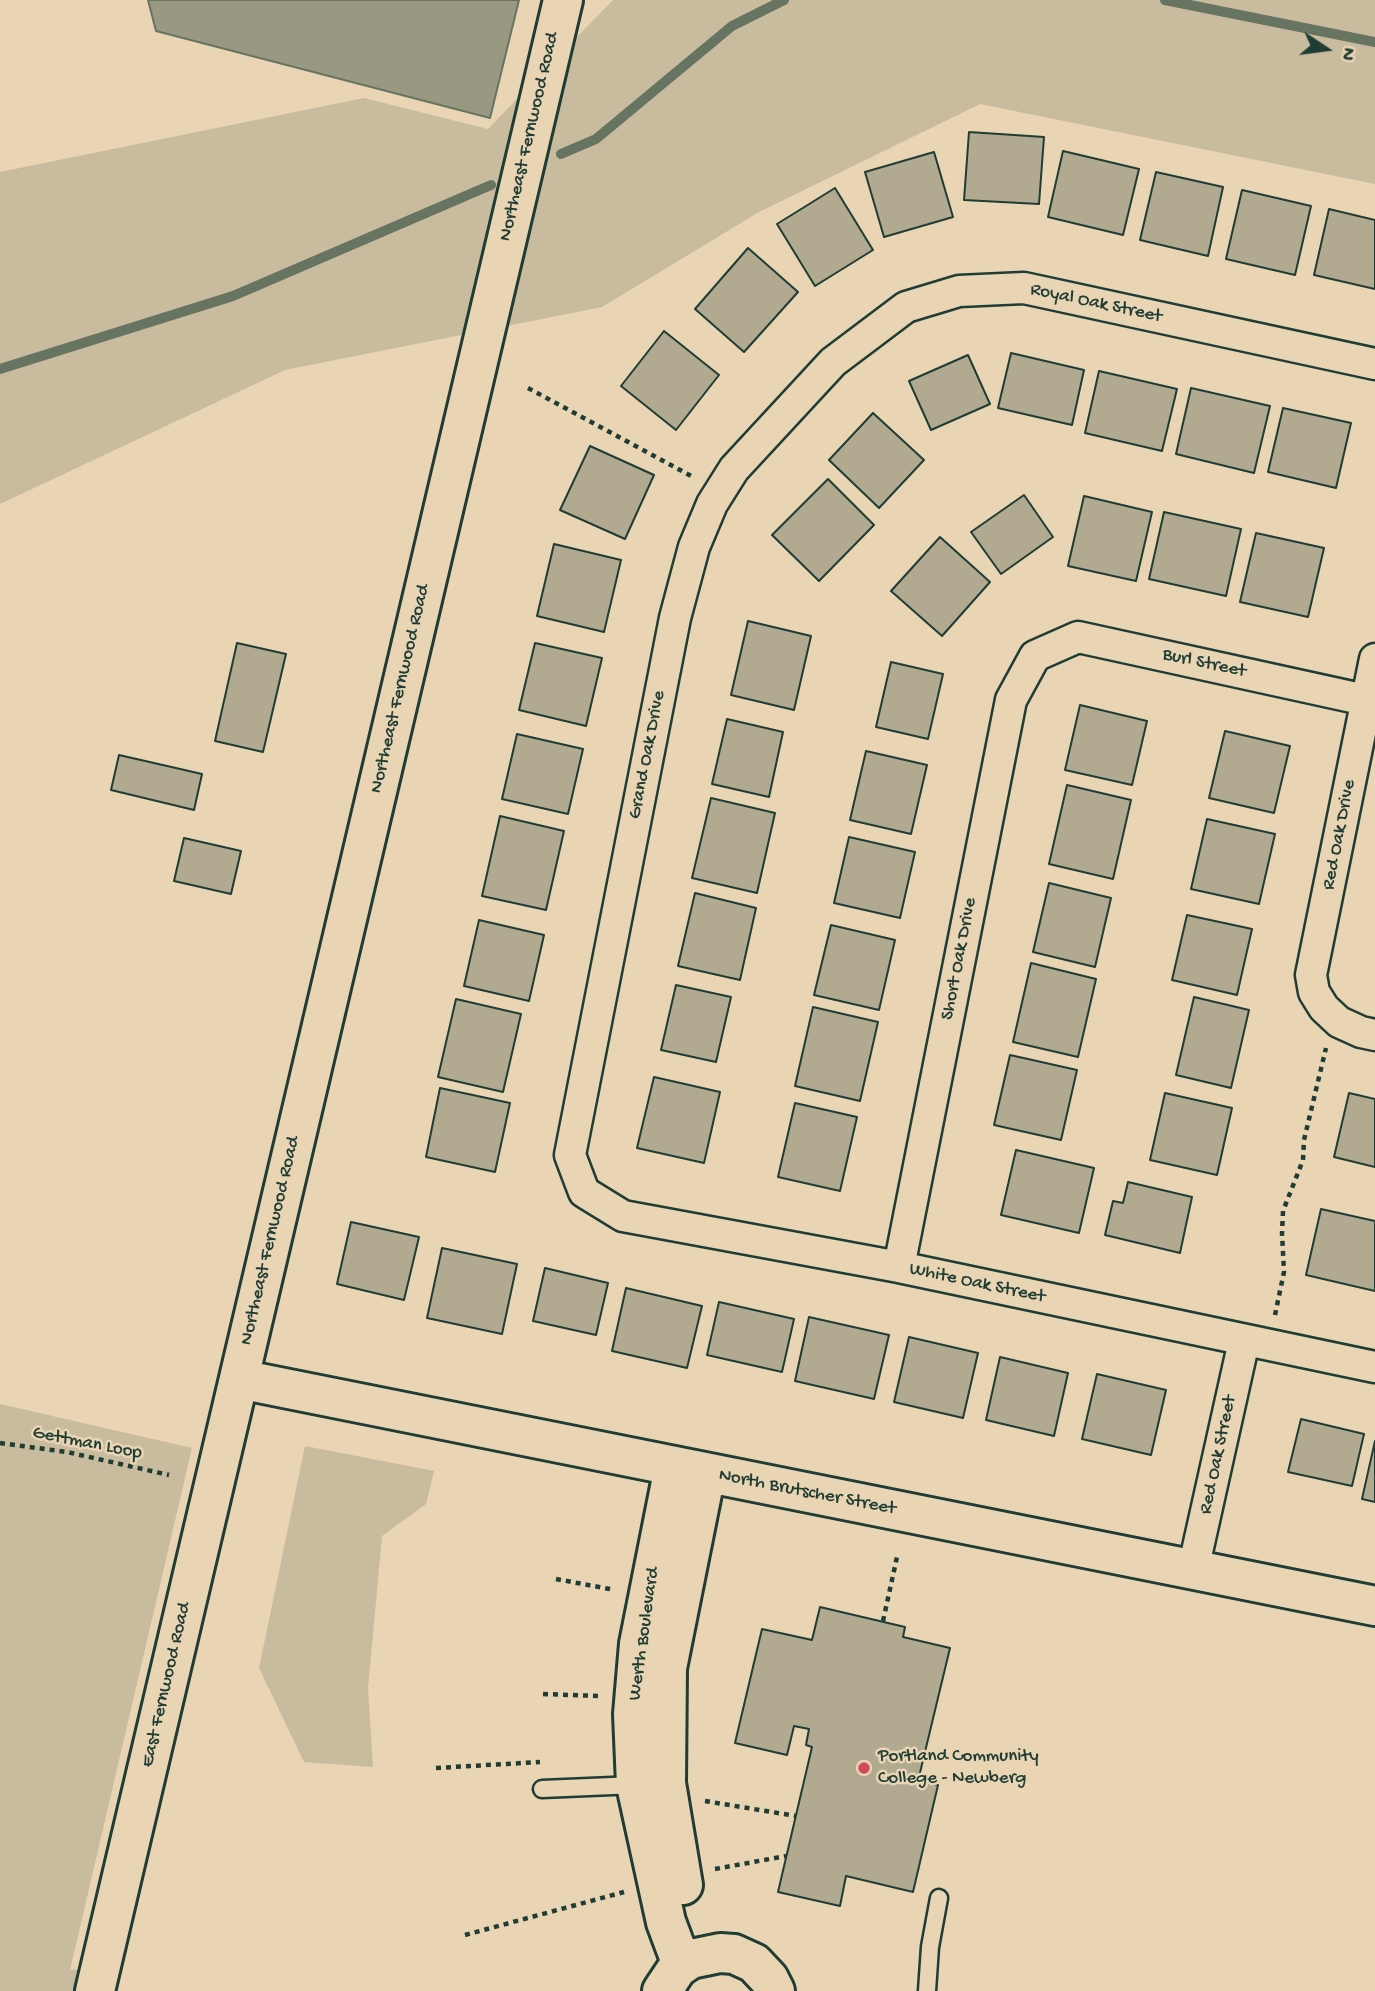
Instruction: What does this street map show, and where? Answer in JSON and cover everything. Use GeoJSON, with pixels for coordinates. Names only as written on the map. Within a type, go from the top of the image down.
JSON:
{"type":"FeatureCollection","features":[{"type":"Feature","properties":{"kind":"street","name":"Northeast Fernwood Road"},"geometry":{"type":"LineString","coordinates":[[239,1379],[563,0]]}},
{"type":"Feature","properties":{"kind":"street","name":"Royal Oak Street"},"geometry":{"type":"LineString","coordinates":[[833,362],[906,307],[959,291],[1024,288],[1375,364]]}},
{"type":"Feature","properties":{"kind":"street","name":"Grand Oak Drive"},"geometry":{"type":"LineString","coordinates":[[584,1192],[570,1155],[675,618],[694,547],[712,503],[734,469],[833,362]]}},
{"type":"Feature","properties":{"kind":"street","name":"Burl Street"},"geometry":{"type":"LineString","coordinates":[[1035,656],[1079,637],[1371,701]]}},
{"type":"Feature","properties":{"kind":"street","name":"Short Oak Drive"},"geometry":{"type":"LineString","coordinates":[[899,1267],[1011,700],[1035,656]]}},
{"type":"Feature","properties":{"kind":"street","name":"Red Oak Drive"},"geometry":{"type":"LineString","coordinates":[[1332,1015],[1314,992],[1311,975],[1371,701],[1375,659]]}},
{"type":"Feature","properties":{"kind":"street"},"geometry":{"type":"LineString","coordinates":[[1332,1015],[1361,1032],[1375,1035]]}},
{"type":"Feature","properties":{"kind":"street","name":"White Oak Street"},"geometry":{"type":"LineString","coordinates":[[584,1192],[623,1216],[899,1267],[1375,1367]]}},
{"type":"Feature","properties":{"kind":"street","name":"Red Oak Street"},"geometry":{"type":"LineString","coordinates":[[1193,1570],[1256,1343]]}},
{"type":"Feature","properties":{"kind":"street","name":"North Brutscher Street"},"geometry":{"type":"LineString","coordinates":[[239,1379],[1375,1606]]}},
{"type":"Feature","properties":{"kind":"street","name":"East Fernwood Road"},"geometry":{"type":"LineString","coordinates":[[95,1991],[239,1379]]}},
{"type":"Feature","properties":{"kind":"street","name":"Werth Boulevard"},"geometry":{"type":"LineString","coordinates":[[683,1970],[666,1922],[636,1785],[633,1714],[639,1644],[690,1470]]}},
{"type":"Feature","properties":{"kind":"street","name":"Werth Boulevard"},"geometry":{"type":"LineString","coordinates":[[683,1970],[685,1895],[666,1783],[667,1668],[690,1470]]}},
{"type":"Feature","properties":{"kind":"street"},"geometry":{"type":"LineString","coordinates":[[683,1970],[734,1954],[754,1963],[769,1979],[775,1991]]}},
{"type":"Feature","properties":{"kind":"lane"},"geometry":{"type":"LineString","coordinates":[[542,1789],[636,1785]]}},
{"type":"Feature","properties":{"kind":"lane"},"geometry":{"type":"LineString","coordinates":[[927,1991],[930,1947],[939,1898]]}},
{"type":"Feature","properties":{"kind":"path"},"geometry":{"type":"LineString","coordinates":[[528,388],[720,492]]}},
{"type":"Feature","properties":{"kind":"path"},"geometry":{"type":"LineString","coordinates":[[1256,1343],[1284,1272],[1283,1211],[1303,1160],[1304,1140],[1332,1015]]}},
{"type":"Feature","properties":{"kind":"path","name":"Gettman Loop"},"geometry":{"type":"LineString","coordinates":[[0,1443],[67,1452],[169,1475]]}},
{"type":"Feature","properties":{"kind":"path"},"geometry":{"type":"LineString","coordinates":[[883,1622],[897,1557]]}},
{"type":"Feature","properties":{"kind":"path"},"geometry":{"type":"LineString","coordinates":[[556,1579],[626,1591]]}},
{"type":"Feature","properties":{"kind":"path"},"geometry":{"type":"LineString","coordinates":[[543,1694],[602,1696]]}},
{"type":"Feature","properties":{"kind":"path"},"geometry":{"type":"LineString","coordinates":[[436,1768],[541,1762]]}},
{"type":"Feature","properties":{"kind":"path"},"geometry":{"type":"LineString","coordinates":[[705,1800],[796,1816]]}},
{"type":"Feature","properties":{"kind":"path"},"geometry":{"type":"LineString","coordinates":[[709,1870],[786,1856]]}},
{"type":"Feature","properties":{"kind":"path"},"geometry":{"type":"LineString","coordinates":[[465,1935],[633,1890]]}},
{"type":"Feature","properties":{"kind":"shaded area"},"geometry":{"type":"Polygon","coordinates":[[[148,0],[519,0],[490,118],[156,31],[148,0]]]}},
{"type":"Feature","properties":{"kind":"shaded area"},"geometry":{"type":"Polygon","coordinates":[[[613,0],[1375,0],[1375,184],[980,104],[759,212],[602,307],[285,370],[0,504],[0,172],[364,98],[488,129],[613,0]]]}},
{"type":"Feature","properties":{"kind":"shaded area"},"geometry":{"type":"Polygon","coordinates":[[[0,1404],[192,1448],[70,1970],[86,1969],[81,1991],[0,1991],[0,1404]]]}},
{"type":"Feature","properties":{"kind":"shaded area"},"geometry":{"type":"Polygon","coordinates":[[[305,1446],[434,1471],[426,1504],[382,1536],[368,1688],[373,1767],[304,1762],[259,1668],[305,1446]]]}},
{"type":"Feature","properties":{"kind":"building"},"geometry":{"type":"Polygon","coordinates":[[[969,132],[1044,137],[1039,204],[964,200],[969,132]]]}},
{"type":"Feature","properties":{"kind":"building"},"geometry":{"type":"Polygon","coordinates":[[[1063,151],[1139,169],[1123,235],[1048,217],[1063,151]]]}},
{"type":"Feature","properties":{"kind":"building"},"geometry":{"type":"Polygon","coordinates":[[[934,152],[953,217],[884,237],[865,172],[934,152]]]}},
{"type":"Feature","properties":{"kind":"building"},"geometry":{"type":"Polygon","coordinates":[[[1156,172],[1223,187],[1208,256],[1140,240],[1156,172]]]}},
{"type":"Feature","properties":{"kind":"building"},"geometry":{"type":"Polygon","coordinates":[[[835,188],[873,250],[815,286],[777,224],[835,188]]]}},
{"type":"Feature","properties":{"kind":"building"},"geometry":{"type":"Polygon","coordinates":[[[1242,190],[1311,206],[1295,275],[1226,259],[1242,190]]]}},
{"type":"Feature","properties":{"kind":"building"},"geometry":{"type":"Polygon","coordinates":[[[1329,209],[1375,220],[1375,289],[1314,275],[1329,209]]]}},
{"type":"Feature","properties":{"kind":"building"},"geometry":{"type":"Polygon","coordinates":[[[748,248],[798,292],[744,352],[695,309],[748,248]]]}},
{"type":"Feature","properties":{"kind":"building"},"geometry":{"type":"Polygon","coordinates":[[[664,331],[719,375],[676,430],[621,386],[664,331]]]}},
{"type":"Feature","properties":{"kind":"building"},"geometry":{"type":"Polygon","coordinates":[[[1011,353],[1084,370],[1072,425],[998,408],[1011,353]]]}},
{"type":"Feature","properties":{"kind":"building"},"geometry":{"type":"Polygon","coordinates":[[[968,355],[990,404],[931,430],[909,381],[968,355]]]}},
{"type":"Feature","properties":{"kind":"building"},"geometry":{"type":"Polygon","coordinates":[[[1099,371],[1177,389],[1162,451],[1085,433],[1099,371]]]}},
{"type":"Feature","properties":{"kind":"building"},"geometry":{"type":"Polygon","coordinates":[[[1191,388],[1270,406],[1254,473],[1176,454],[1191,388]]]}},
{"type":"Feature","properties":{"kind":"building"},"geometry":{"type":"Polygon","coordinates":[[[1283,408],[1351,423],[1336,488],[1268,472],[1283,408]]]}},
{"type":"Feature","properties":{"kind":"building"},"geometry":{"type":"Polygon","coordinates":[[[873,413],[924,460],[879,508],[829,460],[873,413]]]}},
{"type":"Feature","properties":{"kind":"building"},"geometry":{"type":"Polygon","coordinates":[[[590,446],[654,475],[625,539],[560,510],[590,446]]]}},
{"type":"Feature","properties":{"kind":"building"},"geometry":{"type":"Polygon","coordinates":[[[828,479],[874,525],[819,581],[772,535],[828,479]]]}},
{"type":"Feature","properties":{"kind":"building"},"geometry":{"type":"Polygon","coordinates":[[[1024,495],[1053,537],[1001,574],[971,532],[1024,495]]]}},
{"type":"Feature","properties":{"kind":"building"},"geometry":{"type":"Polygon","coordinates":[[[1084,496],[1152,512],[1136,581],[1068,566],[1084,496]]]}},
{"type":"Feature","properties":{"kind":"building"},"geometry":{"type":"Polygon","coordinates":[[[1164,512],[1241,529],[1226,596],[1149,579],[1164,512]]]}},
{"type":"Feature","properties":{"kind":"building"},"geometry":{"type":"Polygon","coordinates":[[[1256,533],[1324,548],[1308,617],[1240,602],[1256,533]]]}},
{"type":"Feature","properties":{"kind":"building"},"geometry":{"type":"Polygon","coordinates":[[[940,537],[990,582],[942,636],[891,591],[940,537]]]}},
{"type":"Feature","properties":{"kind":"building"},"geometry":{"type":"Polygon","coordinates":[[[554,544],[621,560],[604,632],[537,616],[554,544]]]}},
{"type":"Feature","properties":{"kind":"building"},"geometry":{"type":"Polygon","coordinates":[[[748,621],[811,636],[794,710],[731,695],[748,621]]]}},
{"type":"Feature","properties":{"kind":"building"},"geometry":{"type":"Polygon","coordinates":[[[237,643],[286,654],[263,752],[215,741],[237,643]]]}},
{"type":"Feature","properties":{"kind":"building"},"geometry":{"type":"Polygon","coordinates":[[[535,643],[602,658],[586,726],[519,710],[535,643]]]}},
{"type":"Feature","properties":{"kind":"building"},"geometry":{"type":"Polygon","coordinates":[[[891,662],[943,674],[928,739],[876,727],[891,662]]]}},
{"type":"Feature","properties":{"kind":"building"},"geometry":{"type":"Polygon","coordinates":[[[1080,705],[1147,721],[1132,785],[1065,770],[1080,705]]]}},
{"type":"Feature","properties":{"kind":"building"},"geometry":{"type":"Polygon","coordinates":[[[727,719],[783,732],[769,797],[712,784],[727,719]]]}},
{"type":"Feature","properties":{"kind":"building"},"geometry":{"type":"Polygon","coordinates":[[[1225,731],[1290,746],[1274,813],[1209,798],[1225,731]]]}},
{"type":"Feature","properties":{"kind":"building"},"geometry":{"type":"Polygon","coordinates":[[[517,734],[583,749],[568,814],[502,799],[517,734]]]}},
{"type":"Feature","properties":{"kind":"building"},"geometry":{"type":"Polygon","coordinates":[[[866,751],[927,765],[911,834],[850,820],[866,751]]]}},
{"type":"Feature","properties":{"kind":"building"},"geometry":{"type":"Polygon","coordinates":[[[119,755],[202,774],[194,810],[111,790],[119,755]]]}},
{"type":"Feature","properties":{"kind":"building"},"geometry":{"type":"Polygon","coordinates":[[[1067,785],[1131,800],[1113,879],[1049,864],[1067,785]]]}},
{"type":"Feature","properties":{"kind":"building"},"geometry":{"type":"Polygon","coordinates":[[[711,798],[775,813],[757,893],[692,878],[711,798]]]}},
{"type":"Feature","properties":{"kind":"building"},"geometry":{"type":"Polygon","coordinates":[[[500,816],[564,831],[546,910],[482,896],[500,816]]]}},
{"type":"Feature","properties":{"kind":"building"},"geometry":{"type":"Polygon","coordinates":[[[1207,819],[1275,834],[1259,904],[1191,889],[1207,819]]]}},
{"type":"Feature","properties":{"kind":"building"},"geometry":{"type":"Polygon","coordinates":[[[849,837],[915,852],[900,918],[834,903],[849,837]]]}},
{"type":"Feature","properties":{"kind":"building"},"geometry":{"type":"Polygon","coordinates":[[[184,838],[241,851],[231,894],[174,881],[184,838]]]}},
{"type":"Feature","properties":{"kind":"building"},"geometry":{"type":"Polygon","coordinates":[[[1049,883],[1111,898],[1095,967],[1033,952],[1049,883]]]}},
{"type":"Feature","properties":{"kind":"building"},"geometry":{"type":"Polygon","coordinates":[[[695,893],[756,908],[740,980],[678,966],[695,893]]]}},
{"type":"Feature","properties":{"kind":"building"},"geometry":{"type":"Polygon","coordinates":[[[1187,915],[1252,929],[1237,995],[1172,980],[1187,915]]]}},
{"type":"Feature","properties":{"kind":"building"},"geometry":{"type":"Polygon","coordinates":[[[479,920],[544,935],[529,1001],[464,986],[479,920]]]}},
{"type":"Feature","properties":{"kind":"building"},"geometry":{"type":"Polygon","coordinates":[[[831,925],[895,940],[879,1010],[814,995],[831,925]]]}},
{"type":"Feature","properties":{"kind":"building"},"geometry":{"type":"Polygon","coordinates":[[[1031,963],[1096,979],[1078,1057],[1013,1042],[1031,963]]]}},
{"type":"Feature","properties":{"kind":"building"},"geometry":{"type":"Polygon","coordinates":[[[676,985],[731,997],[716,1062],[661,1050],[676,985]]]}},
{"type":"Feature","properties":{"kind":"building"},"geometry":{"type":"Polygon","coordinates":[[[1194,997],[1249,1010],[1231,1088],[1176,1075],[1194,997]]]}},
{"type":"Feature","properties":{"kind":"building"},"geometry":{"type":"Polygon","coordinates":[[[456,999],[521,1014],[503,1092],[438,1077],[456,999]]]}},
{"type":"Feature","properties":{"kind":"building"},"geometry":{"type":"Polygon","coordinates":[[[813,1007],[878,1022],[860,1101],[795,1086],[813,1007]]]}},
{"type":"Feature","properties":{"kind":"building"},"geometry":{"type":"Polygon","coordinates":[[[1010,1055],[1077,1070],[1061,1140],[994,1125],[1010,1055]]]}},
{"type":"Feature","properties":{"kind":"building"},"geometry":{"type":"Polygon","coordinates":[[[654,1077],[720,1092],[704,1163],[637,1148],[654,1077]]]}},
{"type":"Feature","properties":{"kind":"building"},"geometry":{"type":"Polygon","coordinates":[[[440,1088],[510,1103],[495,1172],[426,1157],[440,1088]]]}},
{"type":"Feature","properties":{"kind":"building"},"geometry":{"type":"Polygon","coordinates":[[[1165,1093],[1232,1108],[1217,1175],[1150,1160],[1165,1093]]]}},
{"type":"Feature","properties":{"kind":"building"},"geometry":{"type":"Polygon","coordinates":[[[1349,1093],[1375,1099],[1375,1167],[1334,1157],[1349,1093]]]}},
{"type":"Feature","properties":{"kind":"building"},"geometry":{"type":"Polygon","coordinates":[[[795,1103],[857,1117],[840,1191],[778,1177],[795,1103]]]}},
{"type":"Feature","properties":{"kind":"building"},"geometry":{"type":"Polygon","coordinates":[[[1016,1150],[1094,1168],[1079,1233],[1001,1215],[1016,1150]]]}},
{"type":"Feature","properties":{"kind":"building"},"geometry":{"type":"Polygon","coordinates":[[[1128,1182],[1192,1197],[1180,1253],[1105,1235],[1113,1201],[1123,1203],[1128,1182]]]}},
{"type":"Feature","properties":{"kind":"building"},"geometry":{"type":"Polygon","coordinates":[[[1321,1209],[1375,1221],[1375,1291],[1306,1275],[1321,1209]]]}},
{"type":"Feature","properties":{"kind":"building"},"geometry":{"type":"Polygon","coordinates":[[[351,1222],[419,1237],[404,1300],[337,1284],[351,1222]]]}},
{"type":"Feature","properties":{"kind":"building"},"geometry":{"type":"Polygon","coordinates":[[[442,1248],[517,1264],[502,1334],[427,1318],[442,1248]]]}},
{"type":"Feature","properties":{"kind":"building"},"geometry":{"type":"Polygon","coordinates":[[[545,1268],[608,1283],[596,1335],[533,1321],[545,1268]]]}},
{"type":"Feature","properties":{"kind":"building"},"geometry":{"type":"Polygon","coordinates":[[[626,1288],[702,1306],[687,1368],[612,1351],[626,1288]]]}},
{"type":"Feature","properties":{"kind":"building"},"geometry":{"type":"Polygon","coordinates":[[[719,1302],[794,1319],[782,1372],[707,1355],[719,1302]]]}},
{"type":"Feature","properties":{"kind":"building"},"geometry":{"type":"Polygon","coordinates":[[[809,1317],[889,1335],[874,1399],[795,1381],[809,1317]]]}},
{"type":"Feature","properties":{"kind":"building"},"geometry":{"type":"Polygon","coordinates":[[[909,1337],[978,1353],[963,1418],[894,1402],[909,1337]]]}},
{"type":"Feature","properties":{"kind":"building"},"geometry":{"type":"Polygon","coordinates":[[[1000,1357],[1068,1373],[1054,1436],[986,1420],[1000,1357]]]}},
{"type":"Feature","properties":{"kind":"building"},"geometry":{"type":"Polygon","coordinates":[[[1097,1374],[1166,1390],[1151,1455],[1082,1439],[1097,1374]]]}},
{"type":"Feature","properties":{"kind":"building"},"geometry":{"type":"Polygon","coordinates":[[[1301,1419],[1364,1434],[1352,1486],[1288,1472],[1301,1419]]]}},
{"type":"Feature","properties":{"kind":"building"},"geometry":{"type":"Polygon","coordinates":[[[1375,1441],[1375,1502],[1362,1499],[1375,1441]]]}},
{"type":"Feature","properties":{"kind":"building","name":"Portland Community College - Newberg"},"geometry":{"type":"Polygon","coordinates":[[[820,1607],[905,1627],[903,1637],[950,1648],[918,1781],[938,1785],[913,1892],[846,1876],[840,1906],[778,1892],[812,1747],[806,1745],[809,1729],[794,1726],[787,1755],[735,1743],[762,1629],[812,1640],[820,1607]]]}},
{"type":"Feature","properties":{"kind":"waterway"},"geometry":{"type":"LineString","coordinates":[[561,154],[596,139],[732,26],[784,0]]}},
{"type":"Feature","properties":{"kind":"waterway"},"geometry":{"type":"LineString","coordinates":[[1165,0],[1375,42]]}},
{"type":"Feature","properties":{"kind":"waterway"},"geometry":{"type":"LineString","coordinates":[[0,369],[233,296],[491,185]]}},
{"type":"Feature","properties":{"kind":"place","name":"Portland Community College - Newberg"},"geometry":{"type":"Point","coordinates":[864,1768]}}]}
